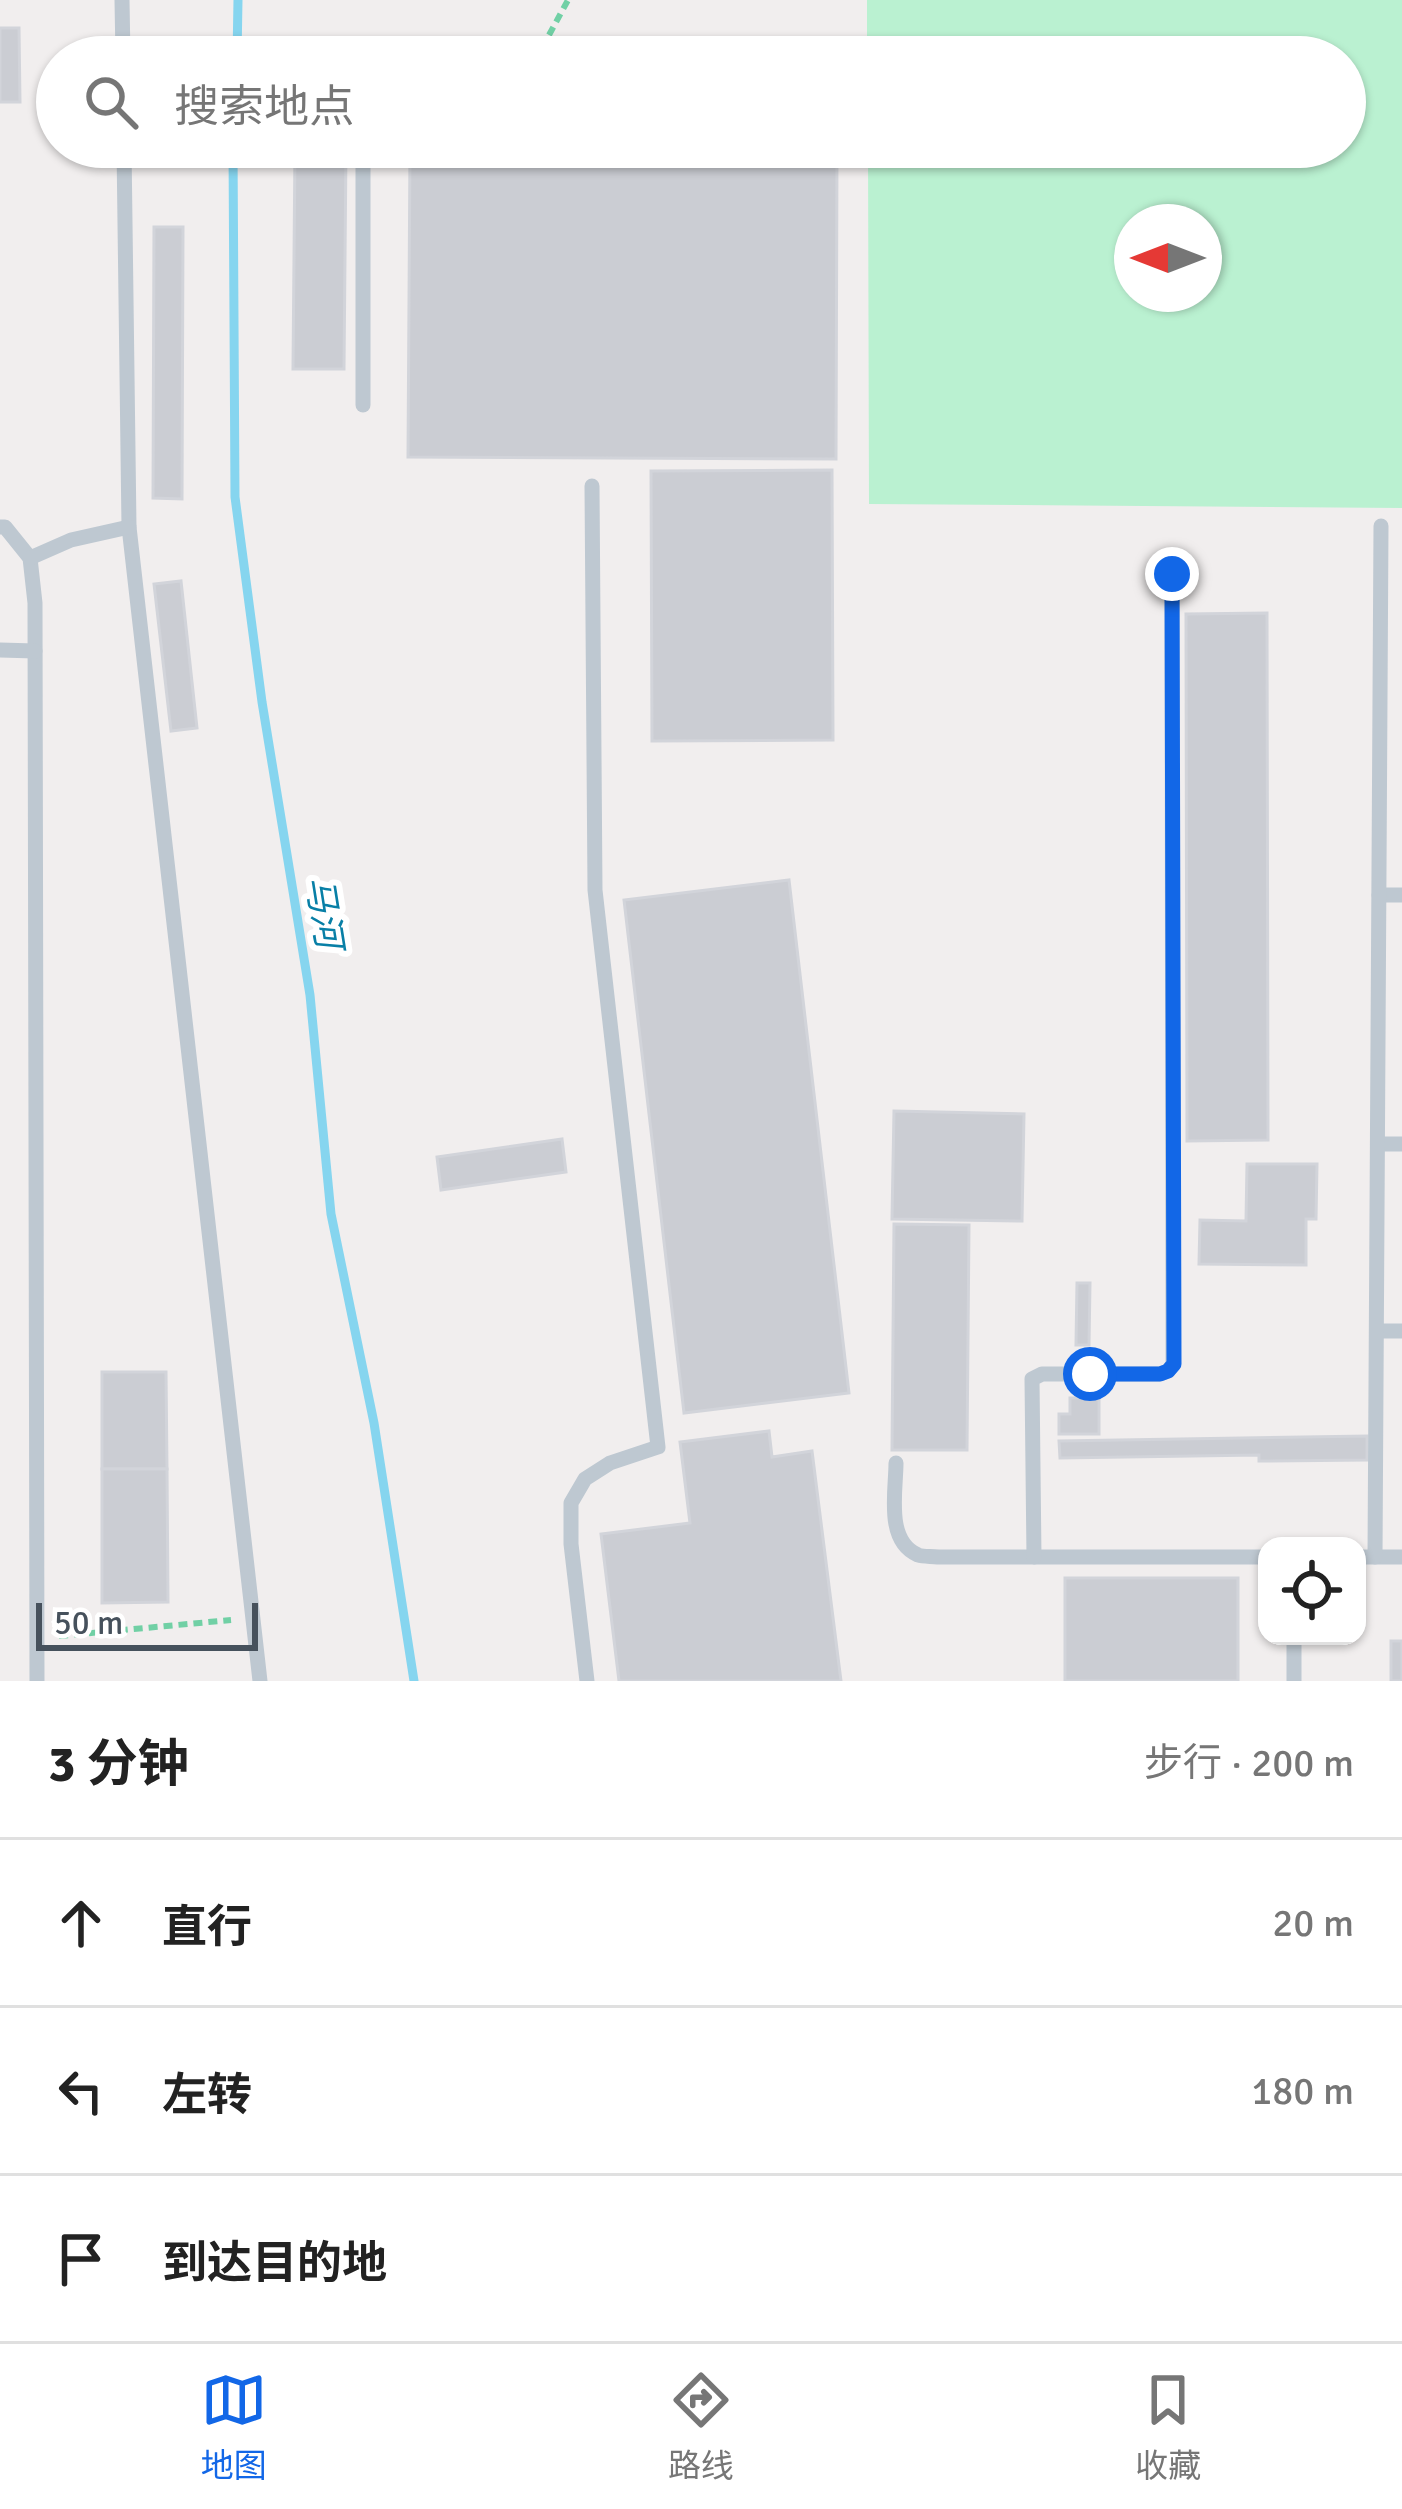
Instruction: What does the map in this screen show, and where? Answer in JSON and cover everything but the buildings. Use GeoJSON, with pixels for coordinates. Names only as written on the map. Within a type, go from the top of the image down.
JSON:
{"type":"FeatureCollection","features":[{"type":"Feature","properties":{"kind":"lane"},"geometry":{"type":"LineString","coordinates":[[122,0],[123,36]]}},
{"type":"Feature","properties":{"kind":"lane"},"geometry":{"type":"LineString","coordinates":[[124,168],[129,526],[260,1681]]}},
{"type":"Feature","properties":{"kind":"lane"},"geometry":{"type":"LineString","coordinates":[[363,168],[363,405]]}},
{"type":"Feature","properties":{"kind":"lane"},"geometry":{"type":"LineString","coordinates":[[587,1681],[571,1544],[572,1503],[585,1479],[610,1463],[658,1448],[595,890],[592,486]]}},
{"type":"Feature","properties":{"kind":"lane"},"geometry":{"type":"LineString","coordinates":[[30,558],[71,540],[129,526]]}},
{"type":"Feature","properties":{"kind":"lane"},"geometry":{"type":"LineString","coordinates":[[1375,1556],[1381,526]]}},
{"type":"Feature","properties":{"kind":"lane"},"geometry":{"type":"LineString","coordinates":[[0,527],[30,558],[35,603],[37,1681]]}},
{"type":"Feature","properties":{"kind":"lane"},"geometry":{"type":"LineString","coordinates":[[1034,1556],[1032,1379],[1042,1374],[1160,1374],[1174,1364],[1172,574]]}},
{"type":"Feature","properties":{"kind":"lane"},"geometry":{"type":"LineString","coordinates":[[0,650],[35,651]]}},
{"type":"Feature","properties":{"kind":"lane"},"geometry":{"type":"LineString","coordinates":[[1379,895],[1402,895]]}},
{"type":"Feature","properties":{"kind":"lane"},"geometry":{"type":"LineString","coordinates":[[1378,1144],[1402,1144]]}},
{"type":"Feature","properties":{"kind":"lane"},"geometry":{"type":"LineString","coordinates":[[1377,1331],[1402,1331]]}},
{"type":"Feature","properties":{"kind":"lane"},"geometry":{"type":"LineString","coordinates":[[896,1463],[896,1531],[917,1555],[1258,1556]]}},
{"type":"Feature","properties":{"kind":"lane"},"geometry":{"type":"LineString","coordinates":[[1366,1556],[1402,1556]]}},
{"type":"Feature","properties":{"kind":"lane"},"geometry":{"type":"LineString","coordinates":[[1294,1645],[1294,1681]]}},
{"type":"Feature","properties":{"kind":"path"},"geometry":{"type":"LineString","coordinates":[[548,36],[568,0]]}},
{"type":"Feature","properties":{"kind":"path"},"geometry":{"type":"LineString","coordinates":[[37,1638],[253,1618]]}},
{"type":"Feature","properties":{"kind":"green space"},"geometry":{"type":"Polygon","coordinates":[[[867,0],[1402,0],[1402,508],[869,504],[868,168],[1366,168],[1366,36],[867,36],[867,0]]]}},
{"type":"Feature","properties":{"kind":"waterway","name":"马河"},"geometry":{"type":"LineString","coordinates":[[237,36],[238,0]]}},
{"type":"Feature","properties":{"kind":"waterway","name":"马河"},"geometry":{"type":"LineString","coordinates":[[233,168],[235,497],[262,702],[310,995],[331,1214],[374,1423],[414,1681]]}},
{"type":"Feature","properties":{"kind":"route"},"geometry":{"type":"LineString","coordinates":[[1090,1374],[1160,1374],[1174,1364],[1172,574]]}}]}
